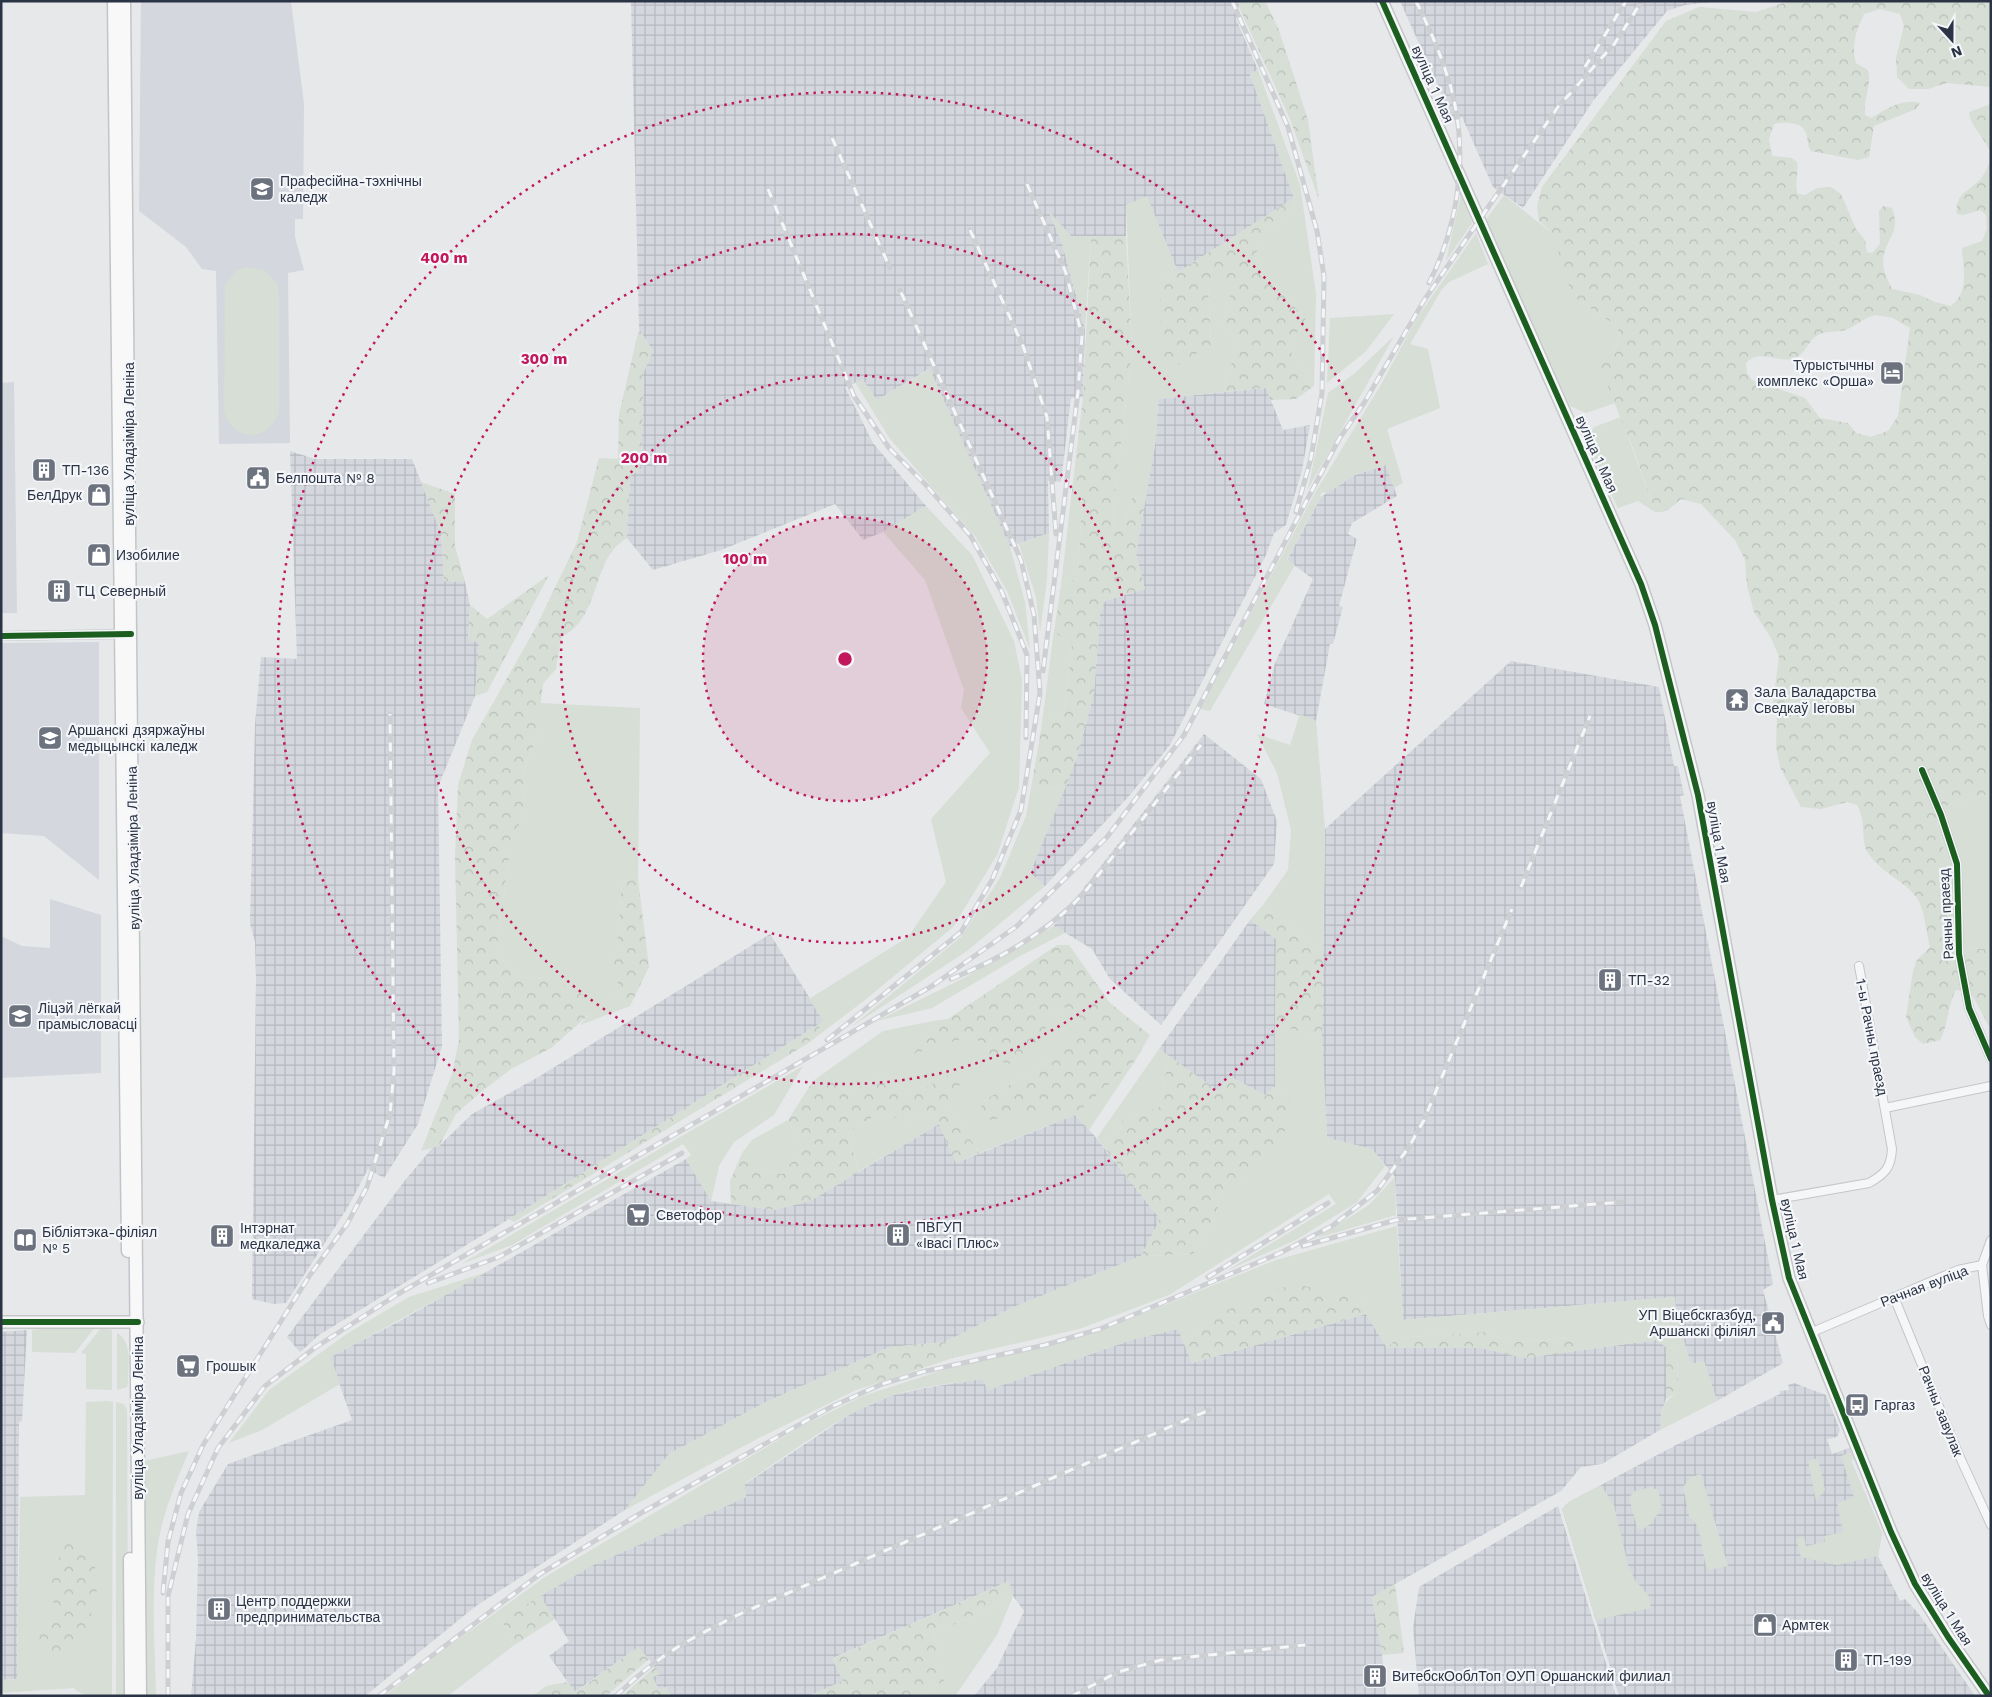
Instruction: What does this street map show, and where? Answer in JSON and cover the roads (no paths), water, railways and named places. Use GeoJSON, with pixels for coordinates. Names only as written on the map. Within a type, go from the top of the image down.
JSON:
{"type":"FeatureCollection","features":[{"type":"Feature","properties":{"kind":"main road","name":"вуліца Уладзіміра Леніна"},"geometry":{"type":"LineString","coordinates":[[114,1],[126,634]]}},
{"type":"Feature","properties":{"kind":"main road","name":"вуліца Уладзіміра Леніна"},"geometry":{"type":"LineString","coordinates":[[124,1],[126,634],[133,1322],[140,1696]]}},
{"type":"Feature","properties":{"kind":"main road","name":"вуліца Уладзіміра Леніна"},"geometry":{"type":"LineString","coordinates":[[131,1696],[133,1322]]}},
{"type":"Feature","properties":{"kind":"street","name":"вуліца 1 Мая"},"geometry":{"type":"LineString","coordinates":[[1382,1],[1641,584],[1654,625],[1698,795],[1772,1200],[1789,1278],[1891,1532],[1915,1584],[1948,1637],[1989,1696]]}},
{"type":"Feature","properties":{"kind":"street"},"geometry":{"type":"LineString","coordinates":[[1,636],[126,634]]}},
{"type":"Feature","properties":{"kind":"street","name":"Рачны праезд"},"geometry":{"type":"LineString","coordinates":[[1922,770],[1941,815],[1957,864],[1959,954],[1969,1008],[1991,1059]]}},
{"type":"Feature","properties":{"kind":"street","name":"1-ы Рачны праезд"},"geometry":{"type":"LineString","coordinates":[[1772,1200],[1869,1183],[1882,1176],[1891,1165],[1892,1149],[1859,966]]}},
{"type":"Feature","properties":{"kind":"street","name":"1-ы Рачны праезд"},"geometry":{"type":"LineString","coordinates":[[1885,1108],[1991,1086]]}},
{"type":"Feature","properties":{"kind":"street"},"geometry":{"type":"LineString","coordinates":[[1982,1265],[1991,1240]]}},
{"type":"Feature","properties":{"kind":"street","name":"Рачная вуліца"},"geometry":{"type":"LineString","coordinates":[[1810,1333],[1958,1270],[1982,1265],[1988,1316],[1991,1325]]}},
{"type":"Feature","properties":{"kind":"street","name":"Рачны завулак"},"geometry":{"type":"LineString","coordinates":[[1894,1296],[1958,1453],[1991,1525]]}},
{"type":"Feature","properties":{"kind":"street"},"geometry":{"type":"LineString","coordinates":[[1,1322],[133,1322]]}},
{"type":"Feature","properties":{"kind":"railway"},"geometry":{"type":"LineString","coordinates":[[1232,1],[1288,127],[1317,231],[1324,276],[1322,393],[1311,458],[1296,512]]}},
{"type":"Feature","properties":{"kind":"railway"},"geometry":{"type":"LineString","coordinates":[[1416,1],[1436,45],[1454,98],[1460,152],[1459,179],[1449,232],[1429,283]]}},
{"type":"Feature","properties":{"kind":"railway"},"geometry":{"type":"LineString","coordinates":[[1585,67],[1626,1]]}},
{"type":"Feature","properties":{"kind":"railway"},"geometry":{"type":"LineString","coordinates":[[168,1696],[168,1596],[188,1514],[218,1448],[265,1386],[316,1347],[398,1294],[932,986],[1017,926],[1107,837],[1184,735],[1339,439],[1364,403],[1425,299],[1558,107],[1615,43],[1642,1]]}},
{"type":"Feature","properties":{"kind":"railway"},"geometry":{"type":"LineString","coordinates":[[832,138],[890,268]]}},
{"type":"Feature","properties":{"kind":"railway"},"geometry":{"type":"LineString","coordinates":[[1027,184],[1066,273],[1082,336],[1078,392],[1043,671]]}},
{"type":"Feature","properties":{"kind":"railway"},"geometry":{"type":"LineString","coordinates":[[768,189],[854,396],[889,448],[926,485],[970,535],[1002,592],[1027,655],[1026,738]]}},
{"type":"Feature","properties":{"kind":"railway"},"geometry":{"type":"LineString","coordinates":[[970,230],[1023,346],[1047,417],[1056,534]]}},
{"type":"Feature","properties":{"kind":"railway"},"geometry":{"type":"LineString","coordinates":[[827,1040],[961,932],[992,880],[1021,810],[1040,693],[1034,615],[1021,560],[900,290]]}},
{"type":"Feature","properties":{"kind":"railway"},"geometry":{"type":"LineString","coordinates":[[163,1593],[168,1542],[181,1493],[203,1445],[310,1275],[347,1224],[367,1187],[390,1114],[394,1071],[390,714]]}},
{"type":"Feature","properties":{"kind":"railway"},"geometry":{"type":"LineString","coordinates":[[1521,887],[1590,716]]}},
{"type":"Feature","properties":{"kind":"railway"},"geometry":{"type":"LineString","coordinates":[[951,979],[987,963],[1022,943],[1070,907],[1084,893],[1201,745]]}},
{"type":"Feature","properties":{"kind":"railway"},"geometry":{"type":"LineString","coordinates":[[379,1696],[540,1574],[641,1513],[831,1407],[882,1384],[922,1372],[1045,1345],[1100,1329],[1280,1253],[1332,1226],[1377,1191],[1409,1147],[1424,1120],[1512,909]]}},
{"type":"Feature","properties":{"kind":"railway"},"geometry":{"type":"LineString","coordinates":[[428,1283],[499,1257],[682,1153]]}},
{"type":"Feature","properties":{"kind":"railway"},"geometry":{"type":"LineString","coordinates":[[1303,1246],[1396,1220],[1622,1202]]}},
{"type":"Feature","properties":{"kind":"railway"},"geometry":{"type":"LineString","coordinates":[[1208,1277],[1328,1203]]}},
{"type":"Feature","properties":{"kind":"railway"},"geometry":{"type":"LineString","coordinates":[[616,1696],[646,1669],[676,1648],[742,1613],[1209,1410]]}},
{"type":"Feature","properties":{"kind":"railway"},"geometry":{"type":"LineString","coordinates":[[1072,1696],[1118,1672],[1161,1660],[1305,1645]]}},
{"type":"Feature","properties":{"kind":"place","name":"Прафесійна-тэхнічны каледж"},"geometry":{"type":"Point","coordinates":[262,189]}},
{"type":"Feature","properties":{"kind":"place","name":"Турыстычны комплекс «Орша»"},"geometry":{"type":"Point","coordinates":[1892,373]}},
{"type":"Feature","properties":{"kind":"place","name":"ТП-136"},"geometry":{"type":"Point","coordinates":[44,470]}},
{"type":"Feature","properties":{"kind":"place","name":"Белпошта № 8"},"geometry":{"type":"Point","coordinates":[258,478]}},
{"type":"Feature","properties":{"kind":"place","name":"БелДрук"},"geometry":{"type":"Point","coordinates":[99,495]}},
{"type":"Feature","properties":{"kind":"place","name":"Изобилие"},"geometry":{"type":"Point","coordinates":[99,555]}},
{"type":"Feature","properties":{"kind":"place","name":"ТЦ Северный"},"geometry":{"type":"Point","coordinates":[59,591]}},
{"type":"Feature","properties":{"kind":"place","name":"Зала Валадарства Сведкаў Іеговы"},"geometry":{"type":"Point","coordinates":[1737,700]}},
{"type":"Feature","properties":{"kind":"place","name":"Аршанскі дзяржаўны медыцынскі каледж"},"geometry":{"type":"Point","coordinates":[50,738]}},
{"type":"Feature","properties":{"kind":"place","name":"ТП-32"},"geometry":{"type":"Point","coordinates":[1610,980]}},
{"type":"Feature","properties":{"kind":"place","name":"Ліцэй лёгкай прамысловасці"},"geometry":{"type":"Point","coordinates":[20,1016]}},
{"type":"Feature","properties":{"kind":"place","name":"Светофор"},"geometry":{"type":"Point","coordinates":[638,1215]}},
{"type":"Feature","properties":{"kind":"place","name":"ПВГУП «Івасі Плюс»"},"geometry":{"type":"Point","coordinates":[898,1235]}},
{"type":"Feature","properties":{"kind":"place","name":"Інтэрнат медкаледжа"},"geometry":{"type":"Point","coordinates":[222,1236]}},
{"type":"Feature","properties":{"kind":"place","name":"Бібліятэка-філіял № 5"},"geometry":{"type":"Point","coordinates":[25,1240]}},
{"type":"Feature","properties":{"kind":"place","name":"УП Віцебскгазбуд, Аршанскі філіял"},"geometry":{"type":"Point","coordinates":[1773,1323]}},
{"type":"Feature","properties":{"kind":"place","name":"Грошык"},"geometry":{"type":"Point","coordinates":[188,1366]}},
{"type":"Feature","properties":{"kind":"place","name":"Гаргаз"},"geometry":{"type":"Point","coordinates":[1857,1405]}},
{"type":"Feature","properties":{"kind":"place","name":"Центр поддержки предпринимательства"},"geometry":{"type":"Point","coordinates":[219,1609]}},
{"type":"Feature","properties":{"kind":"place","name":"Армтек"},"geometry":{"type":"Point","coordinates":[1765,1625]}},
{"type":"Feature","properties":{"kind":"place","name":"ТП-199"},"geometry":{"type":"Point","coordinates":[1846,1660]}},
{"type":"Feature","properties":{"kind":"place","name":"ВитебскОоблТоп ОУП Оршанский филиал"},"geometry":{"type":"Point","coordinates":[1375,1676]}}]}
